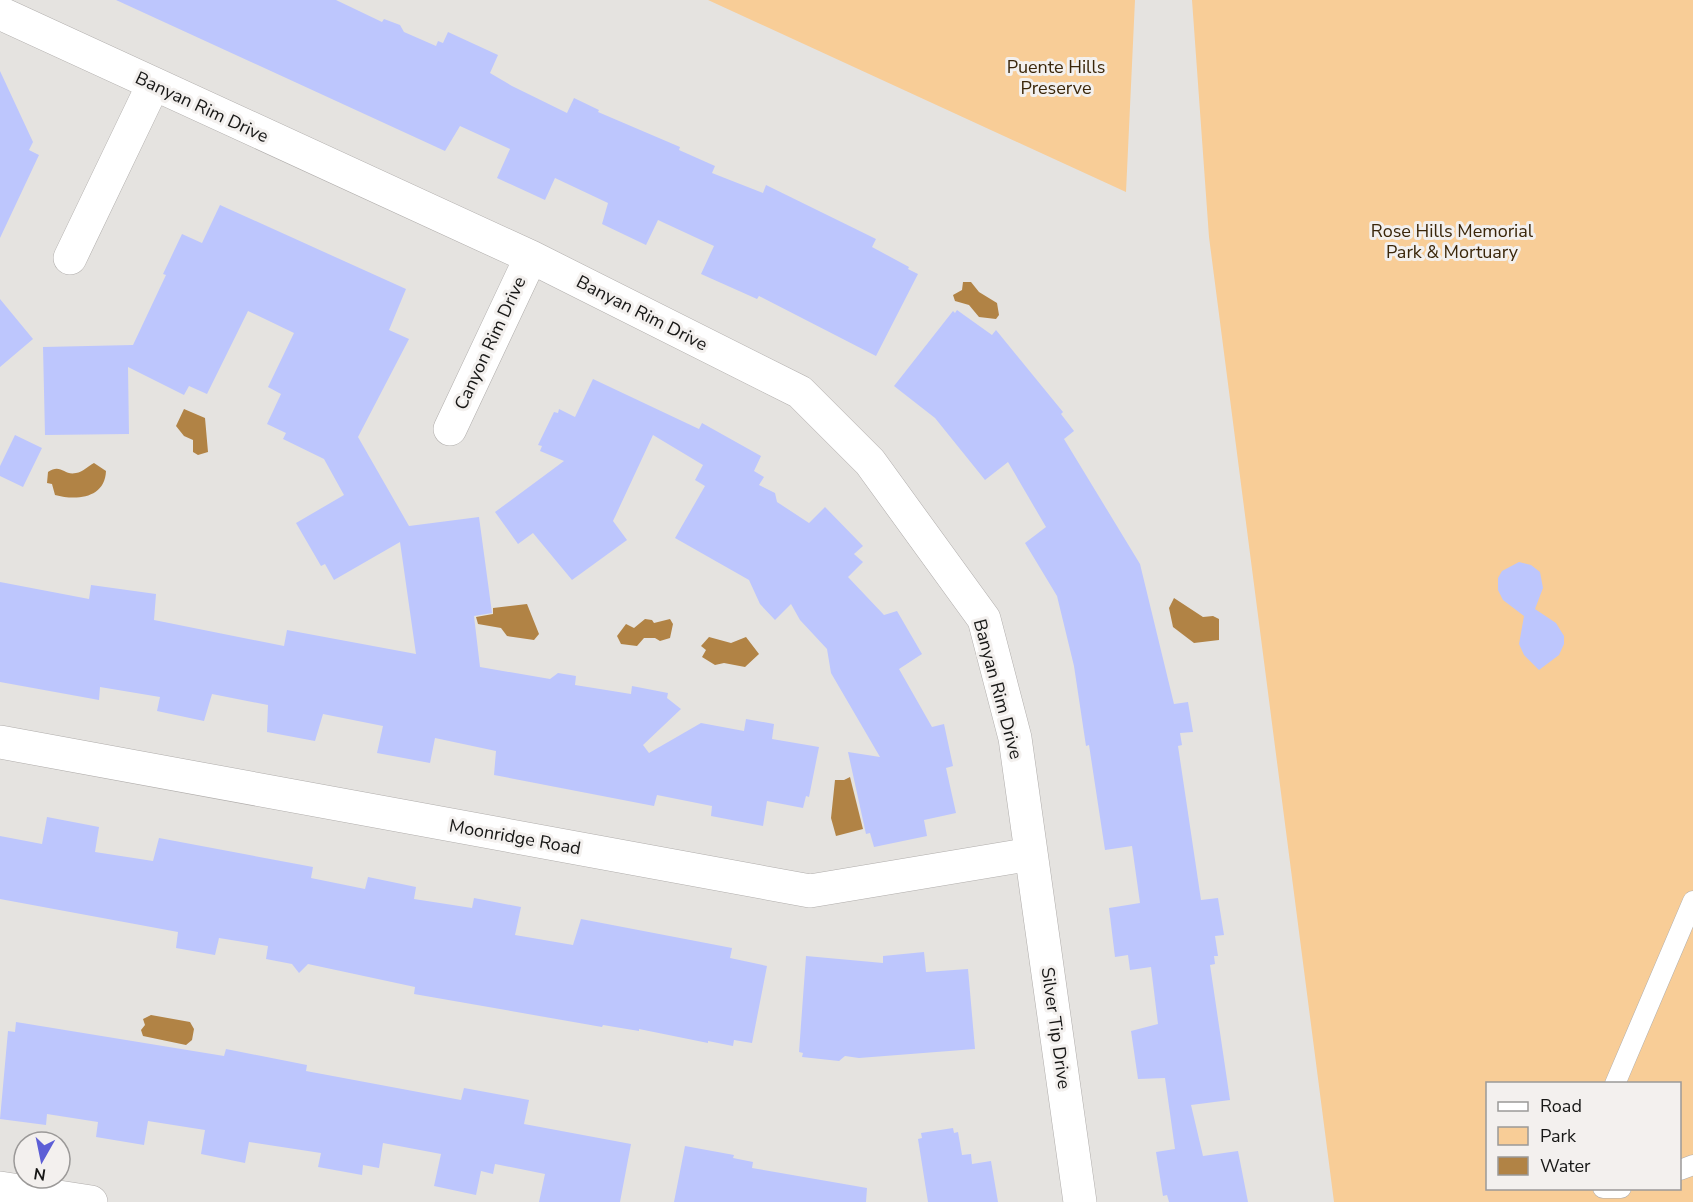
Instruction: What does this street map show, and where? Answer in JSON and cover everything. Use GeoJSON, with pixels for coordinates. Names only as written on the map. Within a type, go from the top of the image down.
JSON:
{"type":"FeatureCollection","features":[{"type":"Feature","properties":{"kind":"street","name":"Banyan Rim Drive"},"geometry":{"type":"LineString","coordinates":[[0,13],[531,257],[800,392],[870,462],[984,620],[1015,738],[1031,854]]}},
{"type":"Feature","properties":{"kind":"street"},"geometry":{"type":"LineString","coordinates":[[70,258],[153,85]]}},
{"type":"Feature","properties":{"kind":"street","name":"Canyon Rim Drive"},"geometry":{"type":"LineString","coordinates":[[450,429],[531,257]]}},
{"type":"Feature","properties":{"kind":"street","name":"Moonridge Road"},"geometry":{"type":"LineString","coordinates":[[0,741],[810,891],[1031,854]]}},
{"type":"Feature","properties":{"kind":"street","name":"Silver Tip Drive"},"geometry":{"type":"LineString","coordinates":[[1031,854],[1080,1202]]}},
{"type":"Feature","properties":{"kind":"street"},"geometry":{"type":"LineString","coordinates":[[0,1188],[91,1202]]}},
{"type":"Feature","properties":{"kind":"lane"},"geometry":{"type":"LineString","coordinates":[[1615,1082],[1693,901]]}},
{"type":"Feature","properties":{"kind":"green space","name":"Puente Hills Preserve"},"geometry":{"type":"Polygon","coordinates":[[[708,0],[1135,0],[1126,192],[708,0]]]}},
{"type":"Feature","properties":{"kind":"green space","name":"Rose Hills Memorial Park & Mortuary"},"geometry":{"type":"Polygon","coordinates":[[[1192,0],[1693,0],[1693,1202],[1334,1202],[1209,237],[1192,0]]]}},
{"type":"Feature","properties":{"kind":"water"},"geometry":{"type":"Polygon","coordinates":[[[963,282],[971,282],[979,292],[997,303],[999,315],[996,319],[979,317],[969,305],[955,301],[953,295],[962,290],[963,282]]]}},
{"type":"Feature","properties":{"kind":"water"},"geometry":{"type":"Polygon","coordinates":[[[184,409],[205,418],[208,452],[198,455],[193,452],[193,440],[184,436],[176,426],[184,409]]]}},
{"type":"Feature","properties":{"kind":"water"},"geometry":{"type":"Polygon","coordinates":[[[94,463],[106,471],[101,487],[88,495],[72,498],[55,495],[52,484],[47,483],[48,472],[52,470],[59,469],[68,473],[76,473],[94,463]]]}},
{"type":"Feature","properties":{"kind":"water"},"geometry":{"type":"Polygon","coordinates":[[[1174,598],[1203,617],[1213,616],[1219,619],[1219,640],[1194,643],[1173,627],[1169,608],[1174,598]]]}},
{"type":"Feature","properties":{"kind":"water"},"geometry":{"type":"Polygon","coordinates":[[[527,604],[539,634],[534,640],[507,636],[501,628],[478,624],[476,617],[493,614],[493,608],[527,604]]]}},
{"type":"Feature","properties":{"kind":"water"},"geometry":{"type":"Polygon","coordinates":[[[645,619],[652,620],[654,623],[670,619],[673,624],[670,638],[660,641],[655,638],[644,638],[637,646],[621,644],[617,636],[626,624],[634,628],[645,619]]]}},
{"type":"Feature","properties":{"kind":"water"},"geometry":{"type":"Polygon","coordinates":[[[709,637],[731,643],[746,637],[759,654],[745,667],[724,663],[715,665],[702,657],[706,650],[701,646],[709,637]]]}},
{"type":"Feature","properties":{"kind":"water"},"geometry":{"type":"Polygon","coordinates":[[[850,777],[863,829],[836,836],[831,818],[835,780],[850,777]]]}},
{"type":"Feature","properties":{"kind":"water"},"geometry":{"type":"Polygon","coordinates":[[[151,1015],[190,1022],[194,1029],[192,1040],[186,1045],[143,1036],[141,1030],[145,1025],[143,1019],[151,1015]]]}},
{"type":"Feature","properties":{"kind":"building"},"geometry":{"type":"Polygon","coordinates":[[[116,0],[336,0],[382,22],[384,19],[400,25],[404,32],[436,46],[438,41],[443,43],[448,32],[498,55],[490,73],[512,86],[567,113],[574,98],[599,110],[598,112],[680,147],[679,150],[715,166],[712,173],[763,193],[766,185],[876,239],[872,247],[918,274],[876,356],[759,296],[757,299],[701,274],[714,246],[658,220],[646,245],[602,224],[608,203],[555,178],[545,200],[497,178],[510,149],[460,126],[445,151],[116,0]]]}},
{"type":"Feature","properties":{"kind":"building"},"geometry":{"type":"Polygon","coordinates":[[[0,71],[33,142],[29,150],[39,155],[0,238],[0,71]]]}},
{"type":"Feature","properties":{"kind":"building"},"geometry":{"type":"Polygon","coordinates":[[[220,205],[406,289],[389,330],[409,339],[358,437],[409,526],[479,517],[492,613],[474,616],[480,667],[550,679],[558,673],[576,676],[575,685],[631,694],[632,686],[668,693],[667,698],[681,709],[643,745],[649,753],[701,723],[744,731],[746,719],[774,724],[772,739],[819,747],[809,797],[806,796],[803,808],[767,801],[763,826],[711,816],[712,806],[657,795],[654,806],[494,775],[496,751],[435,738],[430,763],[377,753],[383,726],[323,714],[315,741],[267,732],[268,705],[212,694],[204,721],[157,711],[160,697],[100,687],[99,700],[0,682],[0,582],[89,599],[91,585],[156,594],[154,620],[284,646],[287,630],[416,654],[400,542],[334,580],[325,564],[321,566],[296,523],[344,495],[324,459],[283,439],[286,433],[267,424],[281,394],[268,387],[294,333],[248,311],[207,394],[189,386],[184,395],[128,367],[129,434],[45,435],[43,347],[133,345],[166,275],[163,274],[182,234],[202,243],[220,205]]]}},
{"type":"Feature","properties":{"kind":"building"},"geometry":{"type":"Polygon","coordinates":[[[0,299],[33,339],[0,367],[0,299]]]}},
{"type":"Feature","properties":{"kind":"building"},"geometry":{"type":"Polygon","coordinates":[[[957,310],[992,335],[996,330],[1063,412],[1061,414],[1074,431],[1064,439],[1140,564],[1174,704],[1188,702],[1193,732],[1180,733],[1182,745],[1178,746],[1201,900],[1218,898],[1224,935],[1215,936],[1218,956],[1214,956],[1215,964],[1210,965],[1230,1100],[1191,1105],[1203,1156],[1238,1151],[1248,1202],[1169,1202],[1167,1195],[1163,1196],[1156,1152],[1175,1149],[1165,1078],[1138,1079],[1131,1031],[1158,1024],[1151,967],[1130,970],[1128,955],[1115,957],[1109,908],[1140,903],[1132,846],[1105,850],[1089,745],[1086,746],[1074,666],[1057,596],[1025,543],[1046,527],[1008,462],[985,480],[935,418],[894,386],[953,311],[955,313],[957,310]]]}},
{"type":"Feature","properties":{"kind":"building"},"geometry":{"type":"Polygon","coordinates":[[[593,379],[699,429],[702,423],[761,456],[754,471],[764,477],[759,485],[775,493],[777,502],[809,523],[825,507],[863,546],[854,554],[863,562],[848,577],[884,615],[897,611],[922,654],[899,669],[932,727],[944,724],[953,766],[946,768],[956,813],[924,820],[927,836],[874,847],[870,833],[866,834],[848,752],[880,757],[831,673],[827,649],[800,620],[791,604],[775,620],[760,604],[749,580],[675,538],[705,486],[695,480],[703,465],[653,435],[613,521],[627,540],[572,580],[533,533],[518,544],[495,512],[564,461],[540,451],[542,446],[538,445],[554,412],[558,413],[559,409],[575,417],[593,379]]]}},
{"type":"Feature","properties":{"kind":"building"},"geometry":{"type":"Polygon","coordinates":[[[15,435],[42,448],[23,487],[0,476],[0,466],[15,435]]]}},
{"type":"Feature","properties":{"kind":"building"},"geometry":{"type":"Polygon","coordinates":[[[1519,562],[1531,565],[1540,572],[1543,588],[1535,609],[1556,623],[1564,636],[1564,644],[1559,655],[1539,670],[1524,655],[1519,644],[1524,616],[1503,600],[1498,590],[1498,578],[1502,571],[1519,562]]]}},
{"type":"Feature","properties":{"kind":"building"},"geometry":{"type":"Polygon","coordinates":[[[47,817],[99,827],[95,852],[153,861],[159,838],[313,867],[311,878],[365,889],[368,877],[416,887],[414,899],[472,908],[474,898],[521,907],[515,935],[573,945],[581,919],[732,948],[730,958],[767,966],[752,1043],[734,1040],[733,1046],[708,1041],[708,1043],[639,1029],[639,1031],[603,1025],[602,1027],[414,994],[415,987],[308,964],[299,973],[292,964],[266,959],[268,946],[219,938],[215,955],[176,948],[178,932],[0,899],[0,836],[42,844],[47,817]]]}},
{"type":"Feature","properties":{"kind":"building"},"geometry":{"type":"Polygon","coordinates":[[[924,952],[926,972],[968,969],[975,1049],[859,1058],[845,1056],[839,1061],[802,1057],[803,1053],[799,1052],[806,956],[883,963],[883,956],[924,952]]]}},
{"type":"Feature","properties":{"kind":"building"},"geometry":{"type":"Polygon","coordinates":[[[16,1022],[224,1056],[226,1049],[307,1065],[306,1071],[461,1100],[464,1088],[529,1100],[524,1124],[631,1144],[620,1202],[539,1202],[545,1174],[495,1164],[493,1174],[481,1171],[476,1195],[434,1186],[441,1154],[383,1143],[379,1168],[363,1165],[362,1175],[318,1167],[321,1153],[249,1142],[245,1163],[201,1154],[205,1130],[148,1121],[144,1145],[96,1137],[98,1122],[47,1114],[46,1125],[0,1119],[8,1031],[15,1032],[16,1022]]]}},
{"type":"Feature","properties":{"kind":"building"},"geometry":{"type":"Polygon","coordinates":[[[953,1128],[954,1133],[958,1132],[962,1155],[971,1154],[972,1164],[991,1161],[998,1202],[928,1202],[918,1139],[922,1138],[921,1133],[953,1128]]]}},
{"type":"Feature","properties":{"kind":"building"},"geometry":{"type":"Polygon","coordinates":[[[685,1146],[734,1155],[733,1158],[753,1162],[752,1168],[867,1188],[866,1202],[674,1202],[685,1146]]]}}]}
